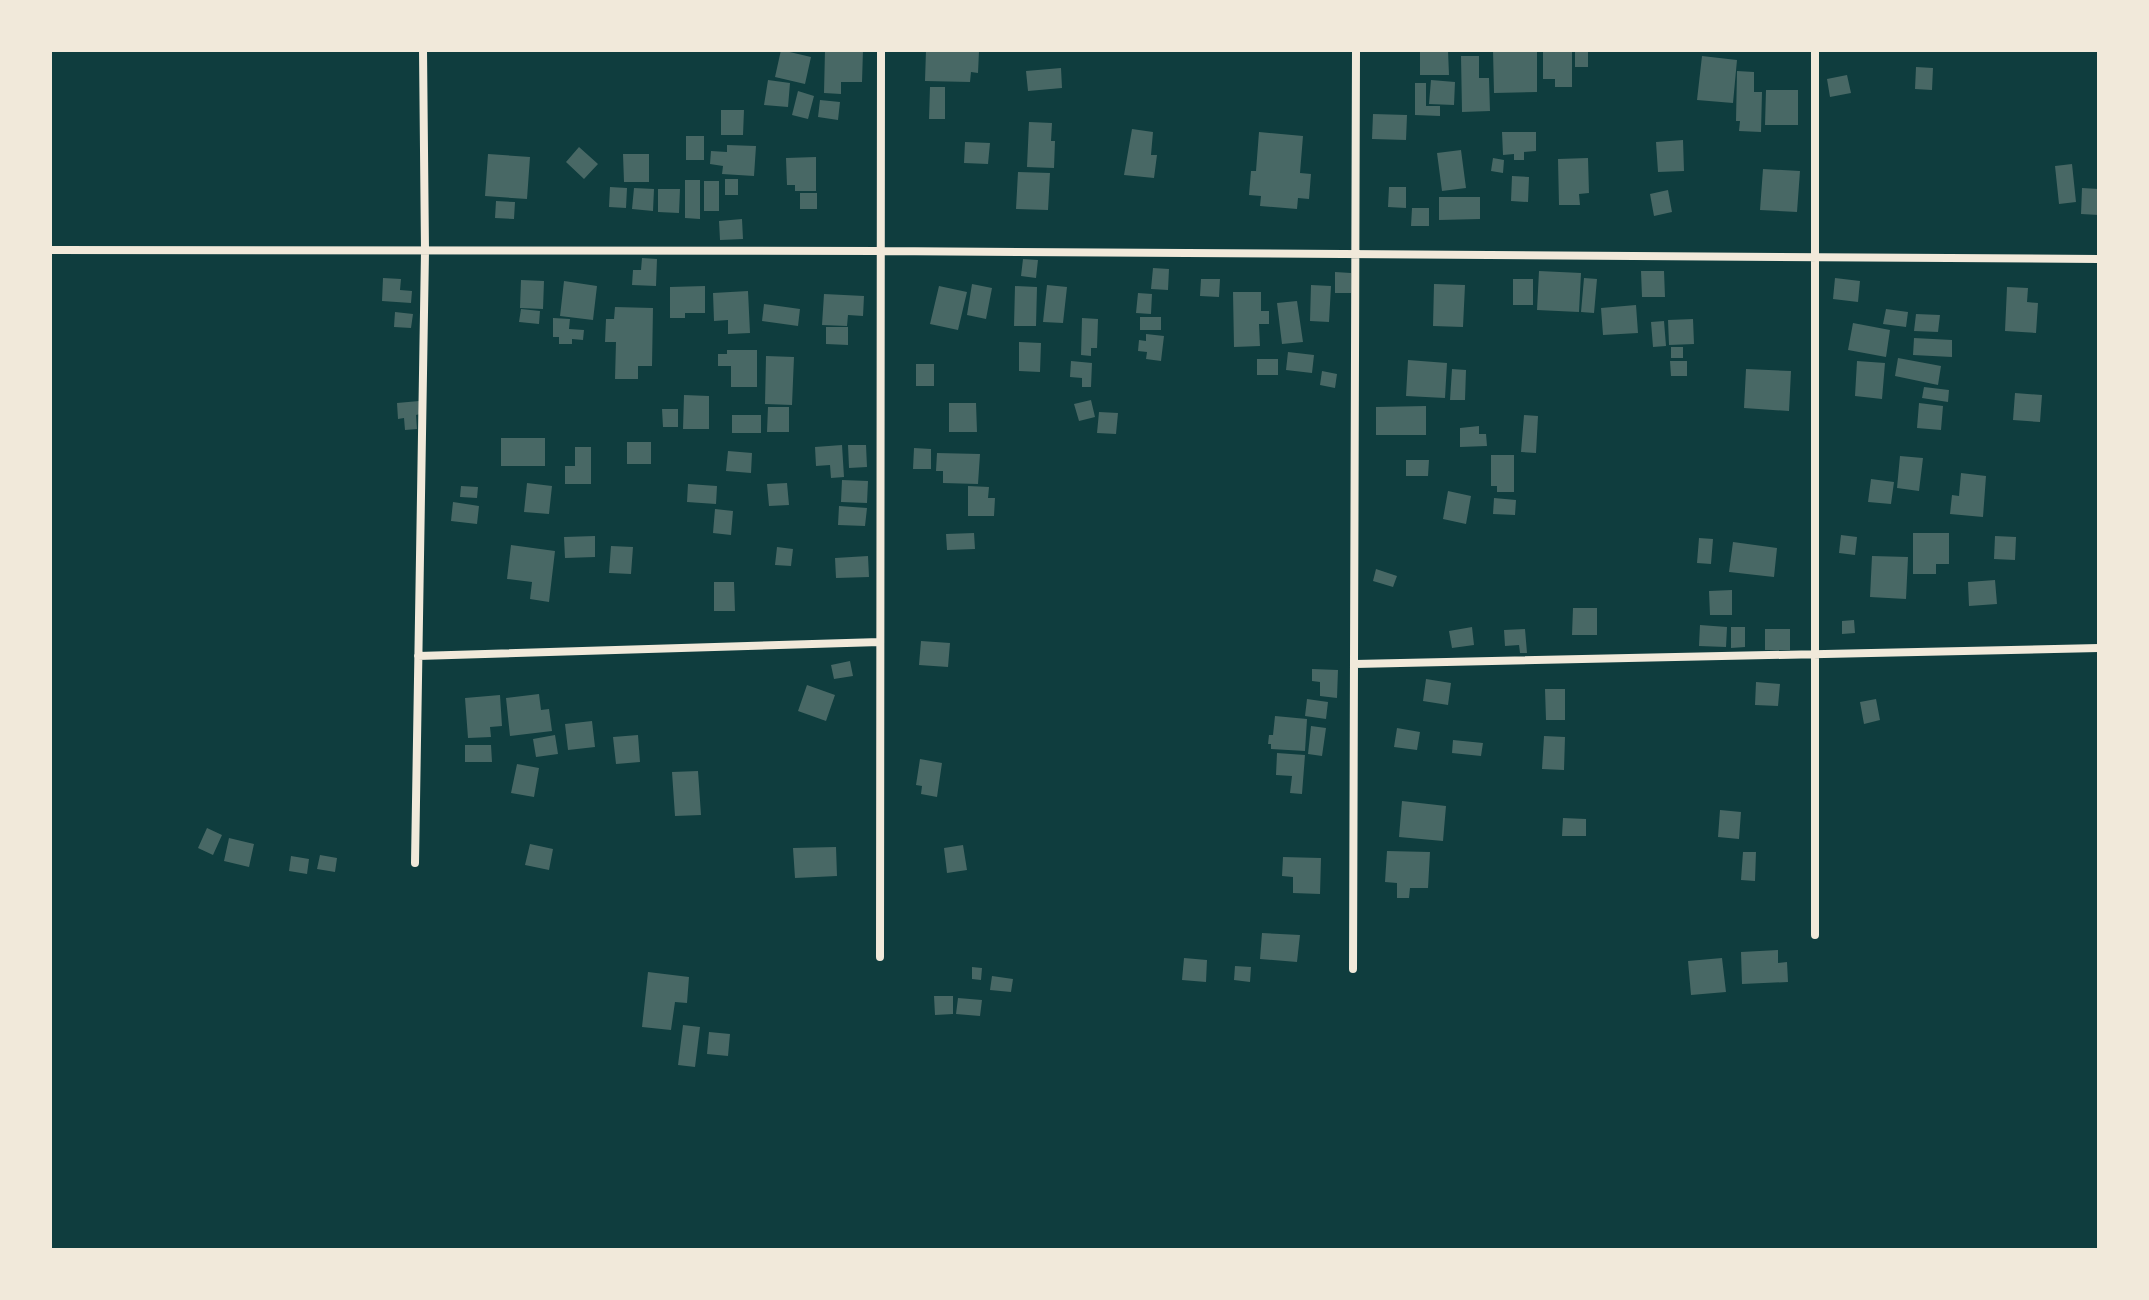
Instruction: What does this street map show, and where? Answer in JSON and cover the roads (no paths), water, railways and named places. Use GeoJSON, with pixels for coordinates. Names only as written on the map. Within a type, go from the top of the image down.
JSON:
{"type":"FeatureCollection","features":[{"type":"Feature","properties":{"kind":"street"},"geometry":{"type":"LineString","coordinates":[[415,863],[425,251],[423,50]]}},
{"type":"Feature","properties":{"kind":"street"},"geometry":{"type":"LineString","coordinates":[[880,957],[881,50]]}},
{"type":"Feature","properties":{"kind":"street"},"geometry":{"type":"LineString","coordinates":[[1353,969],[1356,50]]}},
{"type":"Feature","properties":{"kind":"street"},"geometry":{"type":"LineString","coordinates":[[1815,50],[1815,935]]}},
{"type":"Feature","properties":{"kind":"street"},"geometry":{"type":"LineString","coordinates":[[50,250],[880,251],[2099,259]]}},
{"type":"Feature","properties":{"kind":"street"},"geometry":{"type":"LineString","coordinates":[[418,656],[880,642]]}},
{"type":"Feature","properties":{"kind":"street"},"geometry":{"type":"LineString","coordinates":[[1355,664],[2099,648]]}}]}
